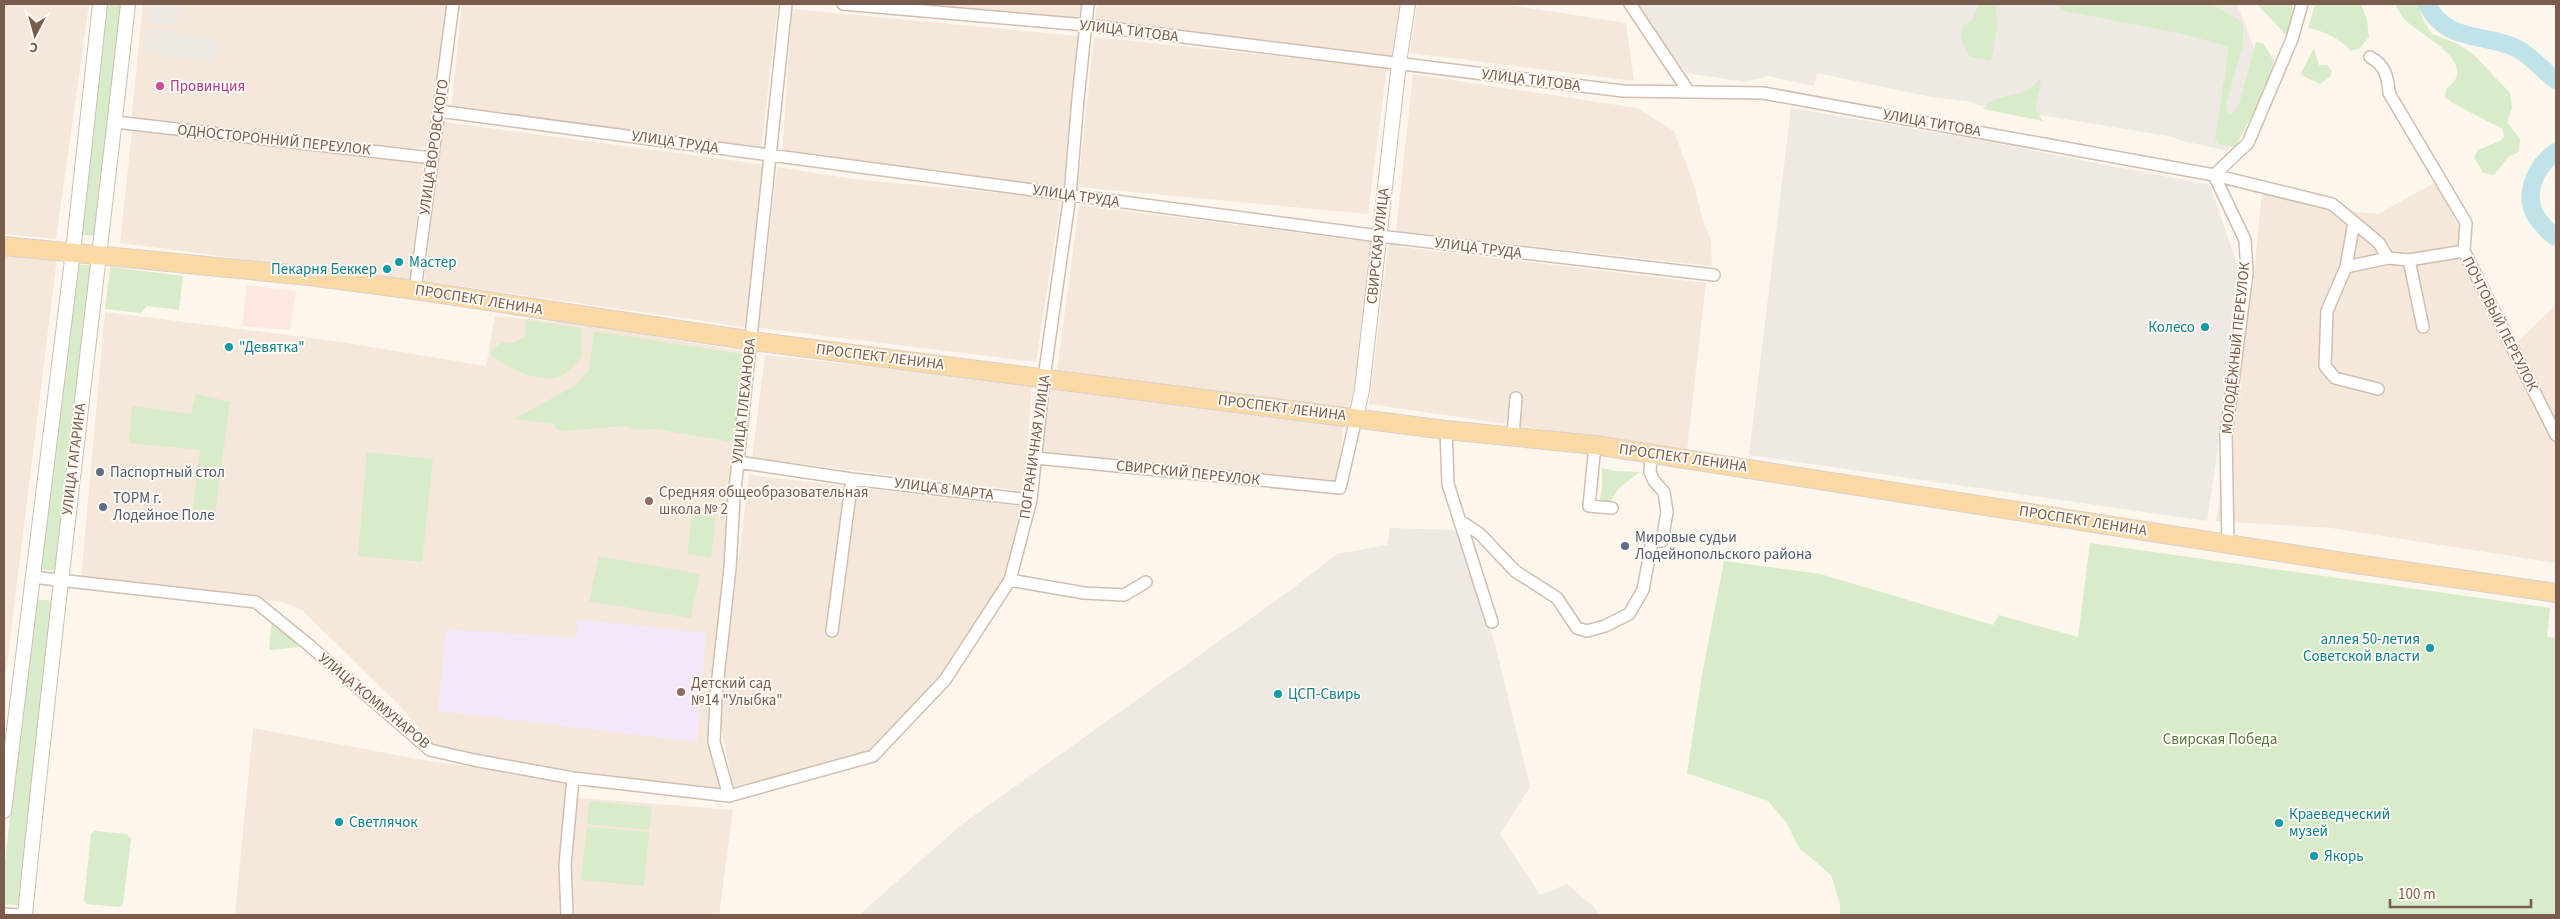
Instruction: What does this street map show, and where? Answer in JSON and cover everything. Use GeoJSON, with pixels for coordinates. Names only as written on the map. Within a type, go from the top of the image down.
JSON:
{"type":"FeatureCollection","features":[{"type":"Feature","properties":{"kind":"main road","name":"ПРОСПЕКТ ЛЕНИНА"},"geometry":{"type":"LineString","coordinates":[[4,246],[310,276],[415,290],[633,325],[1446,430],[1595,446],[2556,593]]}},
{"type":"Feature","properties":{"kind":"street","name":"УЛИЦА ГАГАРИНА"},"geometry":{"type":"LineString","coordinates":[[4,811],[73,252],[100,4]]}},
{"type":"Feature","properties":{"kind":"street","name":"УЛИЦА ГАГАРИНА"},"geometry":{"type":"LineString","coordinates":[[23,915],[128,4]]}},
{"type":"Feature","properties":{"kind":"street","name":"УЛИЦА ВОРОВСКОГО"},"geometry":{"type":"LineString","coordinates":[[415,290],[453,4]]}},
{"type":"Feature","properties":{"kind":"street","name":"УЛИЦА ПЛЕХАНОВА"},"geometry":{"type":"LineString","coordinates":[[730,796],[714,742],[716,696],[750,340],[786,4]]}},
{"type":"Feature","properties":{"kind":"street","name":"УЛИЦА ТИТОВА"},"geometry":{"type":"LineString","coordinates":[[843,4],[1086,25],[1623,91],[1763,93],[2214,175],[2332,204],[2379,243],[2388,258]]}},
{"type":"Feature","properties":{"kind":"street","name":"ПОГРАНИЧНАЯ УЛИЦА"},"geometry":{"type":"LineString","coordinates":[[789,781],[873,756],[945,680],[1010,580],[1031,500],[1044,378],[1070,195],[1088,4]]}},
{"type":"Feature","properties":{"kind":"street","name":"СВИРСКАЯ УЛИЦА"},"geometry":{"type":"LineString","coordinates":[[1340,488],[1362,390],[1399,63],[1408,4]]}},
{"type":"Feature","properties":{"kind":"street"},"geometry":{"type":"LineString","coordinates":[[1630,4],[1689,92]]}},
{"type":"Feature","properties":{"kind":"street"},"geometry":{"type":"LineString","coordinates":[[2214,175],[2248,143],[2292,39],[2302,4]]}},
{"type":"Feature","properties":{"kind":"street","name":"ПОЧТОВЫЙ ПЕРЕУЛОК"},"geometry":{"type":"LineString","coordinates":[[2370,57],[2381,63],[2388,78],[2390,93],[2466,223],[2464,251],[2556,435]]}},
{"type":"Feature","properties":{"kind":"street","name":"УЛИЦА ТРУДА"},"geometry":{"type":"LineString","coordinates":[[439,111],[1379,236],[1714,276]]}},
{"type":"Feature","properties":{"kind":"street","name":"ОДНОСТОРОННИЙ ПЕРЕУЛОК"},"geometry":{"type":"LineString","coordinates":[[115,122],[432,158]]}},
{"type":"Feature","properties":{"kind":"street","name":"МОЛОДЁЖНЫЙ ПЕРЕУЛОК"},"geometry":{"type":"LineString","coordinates":[[2214,175],[2245,240],[2247,273],[2226,435],[2228,544]]}},
{"type":"Feature","properties":{"kind":"street"},"geometry":{"type":"LineString","coordinates":[[2354,222],[2346,267],[2327,312],[2325,366],[2335,378],[2378,389]]}},
{"type":"Feature","properties":{"kind":"street"},"geometry":{"type":"LineString","coordinates":[[2346,267],[2388,258],[2409,260],[2464,251]]}},
{"type":"Feature","properties":{"kind":"street"},"geometry":{"type":"LineString","coordinates":[[2409,260],[2423,327]]}},
{"type":"Feature","properties":{"kind":"street"},"geometry":{"type":"LineString","coordinates":[[1513,436],[1516,398]]}},
{"type":"Feature","properties":{"kind":"street"},"geometry":{"type":"LineString","coordinates":[[1446,430],[1448,484],[1492,622]]}},
{"type":"Feature","properties":{"kind":"street"},"geometry":{"type":"LineString","coordinates":[[1595,446],[1589,506],[1612,508]]}},
{"type":"Feature","properties":{"kind":"street"},"geometry":{"type":"LineString","coordinates":[[1459,520],[1480,534],[1515,571],[1557,598],[1577,628],[1587,631],[1604,626],[1629,614],[1643,590],[1652,541],[1662,541],[1667,512],[1664,492],[1654,481],[1650,472],[1651,454]]}},
{"type":"Feature","properties":{"kind":"street","name":"СВИРСКИЙ ПЕРЕУЛОК"},"geometry":{"type":"LineString","coordinates":[[1036,458],[1340,488]]}},
{"type":"Feature","properties":{"kind":"street","name":"УЛИЦА 8 МАРТА"},"geometry":{"type":"LineString","coordinates":[[738,462],[852,480],[1031,500]]}},
{"type":"Feature","properties":{"kind":"street"},"geometry":{"type":"LineString","coordinates":[[832,631],[852,480]]}},
{"type":"Feature","properties":{"kind":"street","name":"УЛИЦА КОММУНАРОВ"},"geometry":{"type":"LineString","coordinates":[[32,577],[256,602],[430,750],[573,778],[730,796],[789,781]]}},
{"type":"Feature","properties":{"kind":"street"},"geometry":{"type":"LineString","coordinates":[[1010,580],[1084,593],[1124,595],[1146,582]]}},
{"type":"Feature","properties":{"kind":"street"},"geometry":{"type":"LineString","coordinates":[[567,915],[565,865],[573,778]]}},
{"type":"Feature","properties":{"kind":"street"},"geometry":{"type":"LineString","coordinates":[[4,914],[23,915]]}},
{"type":"Feature","properties":{"kind":"shaded area"},"geometry":{"type":"Polygon","coordinates":[[[4,4],[89,4],[56,239],[4,234],[4,4]]]}},
{"type":"Feature","properties":{"kind":"shaded area"},"geometry":{"type":"Polygon","coordinates":[[[143,4],[447,4],[438,102],[428,147],[396,149],[131,123],[143,4]]]}},
{"type":"Feature","properties":{"kind":"shaded area"},"geometry":{"type":"Polygon","coordinates":[[[151,4],[181,4],[178,26],[149,23],[151,4]]]}},
{"type":"Feature","properties":{"kind":"shaded area"},"geometry":{"type":"Polygon","coordinates":[[[462,4],[778,5],[761,149],[451,110],[462,4]]]}},
{"type":"Feature","properties":{"kind":"shaded area"},"geometry":{"type":"Polygon","coordinates":[[[911,4],[1081,4],[1079,21],[911,4]]]}},
{"type":"Feature","properties":{"kind":"shaded area"},"geometry":{"type":"Polygon","coordinates":[[[1097,4],[1403,4],[1397,57],[1095,20],[1097,4]]]}},
{"type":"Feature","properties":{"kind":"shaded area"},"geometry":{"type":"Polygon","coordinates":[[[1417,4],[1502,4],[1626,23],[1634,81],[1410,53],[1417,4]]]}},
{"type":"Feature","properties":{"kind":"shaded area"},"geometry":{"type":"Polygon","coordinates":[[[1636,4],[2237,4],[2257,55],[2228,151],[2173,137],[1978,105],[1973,102],[1931,97],[1817,73],[1814,86],[1768,76],[1746,82],[1686,73],[1636,4]]]}},
{"type":"Feature","properties":{"kind":"shaded area"},"geometry":{"type":"Polygon","coordinates":[[[792,9],[1078,36],[1063,189],[782,154],[792,9]]]}},
{"type":"Feature","properties":{"kind":"shaded area"},"geometry":{"type":"Polygon","coordinates":[[[147,28],[219,39],[216,63],[143,52],[147,28]]]}},
{"type":"Feature","properties":{"kind":"shaded area"},"geometry":{"type":"Polygon","coordinates":[[[1094,37],[1387,68],[1368,214],[1078,187],[1094,37]]]}},
{"type":"Feature","properties":{"kind":"shaded area"},"geometry":{"type":"Polygon","coordinates":[[[1413,74],[1637,108],[1674,131],[1694,185],[1704,224],[1711,239],[1712,266],[1396,231],[1413,74]]]}},
{"type":"Feature","properties":{"kind":"shaded area"},"geometry":{"type":"Polygon","coordinates":[[[1791,108],[1973,139],[2210,185],[2243,282],[2207,521],[1749,455],[1791,108]]]}},
{"type":"Feature","properties":{"kind":"shaded area"},"geometry":{"type":"Polygon","coordinates":[[[444,122],[768,165],[745,327],[424,281],[444,122]]]}},
{"type":"Feature","properties":{"kind":"shaded area"},"geometry":{"type":"Polygon","coordinates":[[[132,131],[424,155],[410,281],[120,243],[132,131]]]}},
{"type":"Feature","properties":{"kind":"shaded area"},"geometry":{"type":"Polygon","coordinates":[[[777,167],[854,179],[1061,199],[1036,362],[759,328],[777,167]]]}},
{"type":"Feature","properties":{"kind":"shaded area"},"geometry":{"type":"Polygon","coordinates":[[[2436,182],[2461,232],[2462,258],[2486,313],[2556,444],[2556,563],[2331,528],[2216,521],[2252,292],[2262,193],[2332,209],[2378,214],[2436,182]]]}},
{"type":"Feature","properties":{"kind":"shaded area"},"geometry":{"type":"Polygon","coordinates":[[[1079,205],[1378,243],[1356,409],[1057,371],[1079,205]]]}},
{"type":"Feature","properties":{"kind":"shaded area"},"geometry":{"type":"Polygon","coordinates":[[[1389,240],[1401,247],[1706,283],[1687,450],[1369,404],[1389,240]]]}},
{"type":"Feature","properties":{"kind":"shaded area"},"geometry":{"type":"Polygon","coordinates":[[[4,252],[57,257],[4,689],[4,252]]]}},
{"type":"Feature","properties":{"kind":"shaded area"},"geometry":{"type":"Polygon","coordinates":[[[247,285],[296,291],[290,330],[242,326],[247,285]]]}},
{"type":"Feature","properties":{"kind":"shaded area"},"geometry":{"type":"Polygon","coordinates":[[[2556,305],[2556,421],[2516,343],[2556,305]]]}},
{"type":"Feature","properties":{"kind":"shaded area"},"geometry":{"type":"Polygon","coordinates":[[[105,312],[342,342],[486,366],[495,316],[570,323],[744,351],[718,631],[710,747],[723,777],[722,792],[587,777],[566,770],[436,747],[397,703],[302,610],[283,602],[81,579],[105,312]]]}},
{"type":"Feature","properties":{"kind":"shaded area"},"geometry":{"type":"Polygon","coordinates":[[[765,355],[1032,384],[1024,491],[752,458],[765,355]]]}},
{"type":"Feature","properties":{"kind":"shaded area"},"geometry":{"type":"Polygon","coordinates":[[[1047,389],[1344,422],[1338,482],[1041,454],[1047,389]]]}},
{"type":"Feature","properties":{"kind":"shaded area"},"geometry":{"type":"Polygon","coordinates":[[[749,475],[1026,507],[1000,586],[948,673],[876,752],[843,766],[733,786],[719,717],[749,475]]]}},
{"type":"Feature","properties":{"kind":"shaded area"},"geometry":{"type":"Polygon","coordinates":[[[1390,528],[1453,530],[1460,536],[1495,644],[1530,787],[1500,834],[1540,895],[1567,884],[1595,908],[1599,915],[859,915],[961,825],[1292,589],[1337,554],[1387,545],[1390,528]]]}},
{"type":"Feature","properties":{"kind":"shaded area"},"geometry":{"type":"Polygon","coordinates":[[[578,619],[706,633],[697,742],[438,711],[446,629],[576,638],[578,619]]]}},
{"type":"Feature","properties":{"kind":"shaded area"},"geometry":{"type":"Polygon","coordinates":[[[253,728],[428,761],[568,780],[580,798],[733,810],[719,915],[235,915],[253,728]]]}},
{"type":"Feature","properties":{"kind":"green space"},"geometry":{"type":"Polygon","coordinates":[[[104,4],[123,4],[95,236],[77,234],[104,4]]]}},
{"type":"Feature","properties":{"kind":"green space"},"geometry":{"type":"Polygon","coordinates":[[[1979,4],[1995,4],[1998,22],[1991,61],[1970,57],[1961,39],[1962,26],[1972,20],[1979,4]]]}},
{"type":"Feature","properties":{"kind":"green space"},"geometry":{"type":"Polygon","coordinates":[[[2054,4],[2211,4],[2239,20],[2243,25],[2243,44],[2226,105],[2228,115],[2232,114],[2239,104],[2256,42],[2263,43],[2274,61],[2264,93],[2235,147],[2219,144],[2215,139],[2229,47],[2183,34],[2065,11],[2054,4]]]}},
{"type":"Feature","properties":{"kind":"green space"},"geometry":{"type":"Polygon","coordinates":[[[2257,4],[2293,4],[2289,33],[2285,34],[2257,4]]]}},
{"type":"Feature","properties":{"kind":"green space"},"geometry":{"type":"Polygon","coordinates":[[[2315,4],[2361,4],[2367,20],[2369,37],[2360,48],[2351,51],[2332,36],[2308,28],[2315,4]]]}},
{"type":"Feature","properties":{"kind":"green space"},"geometry":{"type":"Polygon","coordinates":[[[2395,4],[2418,4],[2424,22],[2432,34],[2458,44],[2473,54],[2510,93],[2512,108],[2507,122],[2520,139],[2519,152],[2509,156],[2494,175],[2483,173],[2474,157],[2478,150],[2500,141],[2504,137],[2503,129],[2454,104],[2445,97],[2446,89],[2455,80],[2457,70],[2453,60],[2435,42],[2405,20],[2395,4]]]}},
{"type":"Feature","properties":{"kind":"green space"},"geometry":{"type":"Polygon","coordinates":[[[2314,48],[2319,65],[2327,65],[2332,71],[2330,77],[2320,84],[2303,76],[2301,73],[2314,48]]]}},
{"type":"Feature","properties":{"kind":"green space"},"geometry":{"type":"Polygon","coordinates":[[[2039,79],[2041,84],[2035,108],[2043,121],[1983,109],[1989,103],[2003,97],[2026,91],[2039,79]]]}},
{"type":"Feature","properties":{"kind":"green space"},"geometry":{"type":"Polygon","coordinates":[[[74,264],[92,266],[56,571],[40,569],[74,264]]]}},
{"type":"Feature","properties":{"kind":"green space"},"geometry":{"type":"Polygon","coordinates":[[[110,267],[183,276],[179,310],[147,306],[141,313],[105,309],[110,267]]]}},
{"type":"Feature","properties":{"kind":"green space"},"geometry":{"type":"Polygon","coordinates":[[[526,320],[581,328],[582,357],[561,376],[544,378],[534,377],[513,369],[489,353],[501,343],[516,342],[525,336],[526,320]]]}},
{"type":"Feature","properties":{"kind":"green space"},"geometry":{"type":"Polygon","coordinates":[[[594,331],[749,355],[738,443],[655,429],[635,430],[625,426],[560,431],[555,428],[555,424],[514,419],[576,385],[589,370],[594,331]]]}},
{"type":"Feature","properties":{"kind":"green space"},"geometry":{"type":"Polygon","coordinates":[[[196,394],[230,402],[215,514],[193,509],[200,450],[129,443],[132,406],[191,414],[196,394]]]}},
{"type":"Feature","properties":{"kind":"green space"},"geometry":{"type":"Polygon","coordinates":[[[367,452],[433,459],[422,562],[358,556],[367,452]]]}},
{"type":"Feature","properties":{"kind":"green space"},"geometry":{"type":"Polygon","coordinates":[[[1602,468],[1615,471],[1640,472],[1619,488],[1610,502],[1599,502],[1602,490],[1602,468]]]}},
{"type":"Feature","properties":{"kind":"green space"},"geometry":{"type":"Polygon","coordinates":[[[692,513],[716,517],[711,558],[687,554],[692,513]]]}},
{"type":"Feature","properties":{"kind":"green space","name":"Свирская Победа"},"geometry":{"type":"Polygon","coordinates":[[[2090,543],[2550,608],[2547,637],[2556,638],[2556,915],[1840,915],[1840,904],[1831,875],[1799,848],[1786,822],[1768,801],[1687,773],[1702,675],[1724,561],[1820,574],[1993,625],[1999,615],[2078,637],[2090,543]]]}},
{"type":"Feature","properties":{"kind":"green space"},"geometry":{"type":"Polygon","coordinates":[[[599,556],[700,574],[691,618],[589,601],[599,556]]]}},
{"type":"Feature","properties":{"kind":"green space"},"geometry":{"type":"Polygon","coordinates":[[[34,599],[55,601],[20,906],[4,904],[4,872],[34,599]]]}},
{"type":"Feature","properties":{"kind":"green space"},"geometry":{"type":"Polygon","coordinates":[[[272,618],[299,647],[269,650],[272,618]]]}},
{"type":"Feature","properties":{"kind":"green space"},"geometry":{"type":"Polygon","coordinates":[[[589,801],[652,807],[649,830],[587,824],[589,801]]]}},
{"type":"Feature","properties":{"kind":"green space"},"geometry":{"type":"Polygon","coordinates":[[[587,827],[649,832],[644,886],[581,880],[587,827]]]}},
{"type":"Feature","properties":{"kind":"green space"},"geometry":{"type":"Polygon","coordinates":[[[95,831],[127,834],[131,839],[123,904],[120,907],[86,904],[84,900],[91,834],[95,831]]]}},
{"type":"Feature","properties":{"kind":"waterway"},"geometry":{"type":"LineString","coordinates":[[2427,4],[2435,16],[2454,31],[2514,47],[2526,54],[2556,80]]}},
{"type":"Feature","properties":{"kind":"waterway"},"geometry":{"type":"LineString","coordinates":[[2556,152],[2541,167],[2532,185],[2531,195],[2535,215],[2547,230],[2556,237]]}},
{"type":"Feature","properties":{"kind":"place","name":"Провинция"},"geometry":{"type":"Point","coordinates":[160,86]}},
{"type":"Feature","properties":{"kind":"place","name":"Мастер"},"geometry":{"type":"Point","coordinates":[399,262]}},
{"type":"Feature","properties":{"kind":"place","name":"Пекарня Беккер"},"geometry":{"type":"Point","coordinates":[387,269]}},
{"type":"Feature","properties":{"kind":"place","name":"Колесо"},"geometry":{"type":"Point","coordinates":[2205,327]}},
{"type":"Feature","properties":{"kind":"place","name":"\"Девятка\""},"geometry":{"type":"Point","coordinates":[229,347]}},
{"type":"Feature","properties":{"kind":"place","name":"Паспортный стол"},"geometry":{"type":"Point","coordinates":[100,472]}},
{"type":"Feature","properties":{"kind":"place","name":"Средняя общеобразовательная школа № 2"},"geometry":{"type":"Point","coordinates":[649,501]}},
{"type":"Feature","properties":{"kind":"place","name":"ТОРМ г. Лодейное Поле"},"geometry":{"type":"Point","coordinates":[103,507]}},
{"type":"Feature","properties":{"kind":"place","name":"Мировые судьи Лодейнопольского района"},"geometry":{"type":"Point","coordinates":[1625,546]}},
{"type":"Feature","properties":{"kind":"place","name":"аллея 50-летия Советской власти"},"geometry":{"type":"Point","coordinates":[2430,648]}},
{"type":"Feature","properties":{"kind":"place","name":"Детский сад №14 \"Улыбка\""},"geometry":{"type":"Point","coordinates":[681,692]}},
{"type":"Feature","properties":{"kind":"place","name":"ЦСП-Свирь"},"geometry":{"type":"Point","coordinates":[1278,694]}},
{"type":"Feature","properties":{"kind":"place","name":"Светлячок"},"geometry":{"type":"Point","coordinates":[339,822]}},
{"type":"Feature","properties":{"kind":"place","name":"Краеведческий музей"},"geometry":{"type":"Point","coordinates":[2279,823]}},
{"type":"Feature","properties":{"kind":"place","name":"Якорь"},"geometry":{"type":"Point","coordinates":[2314,856]}}]}
